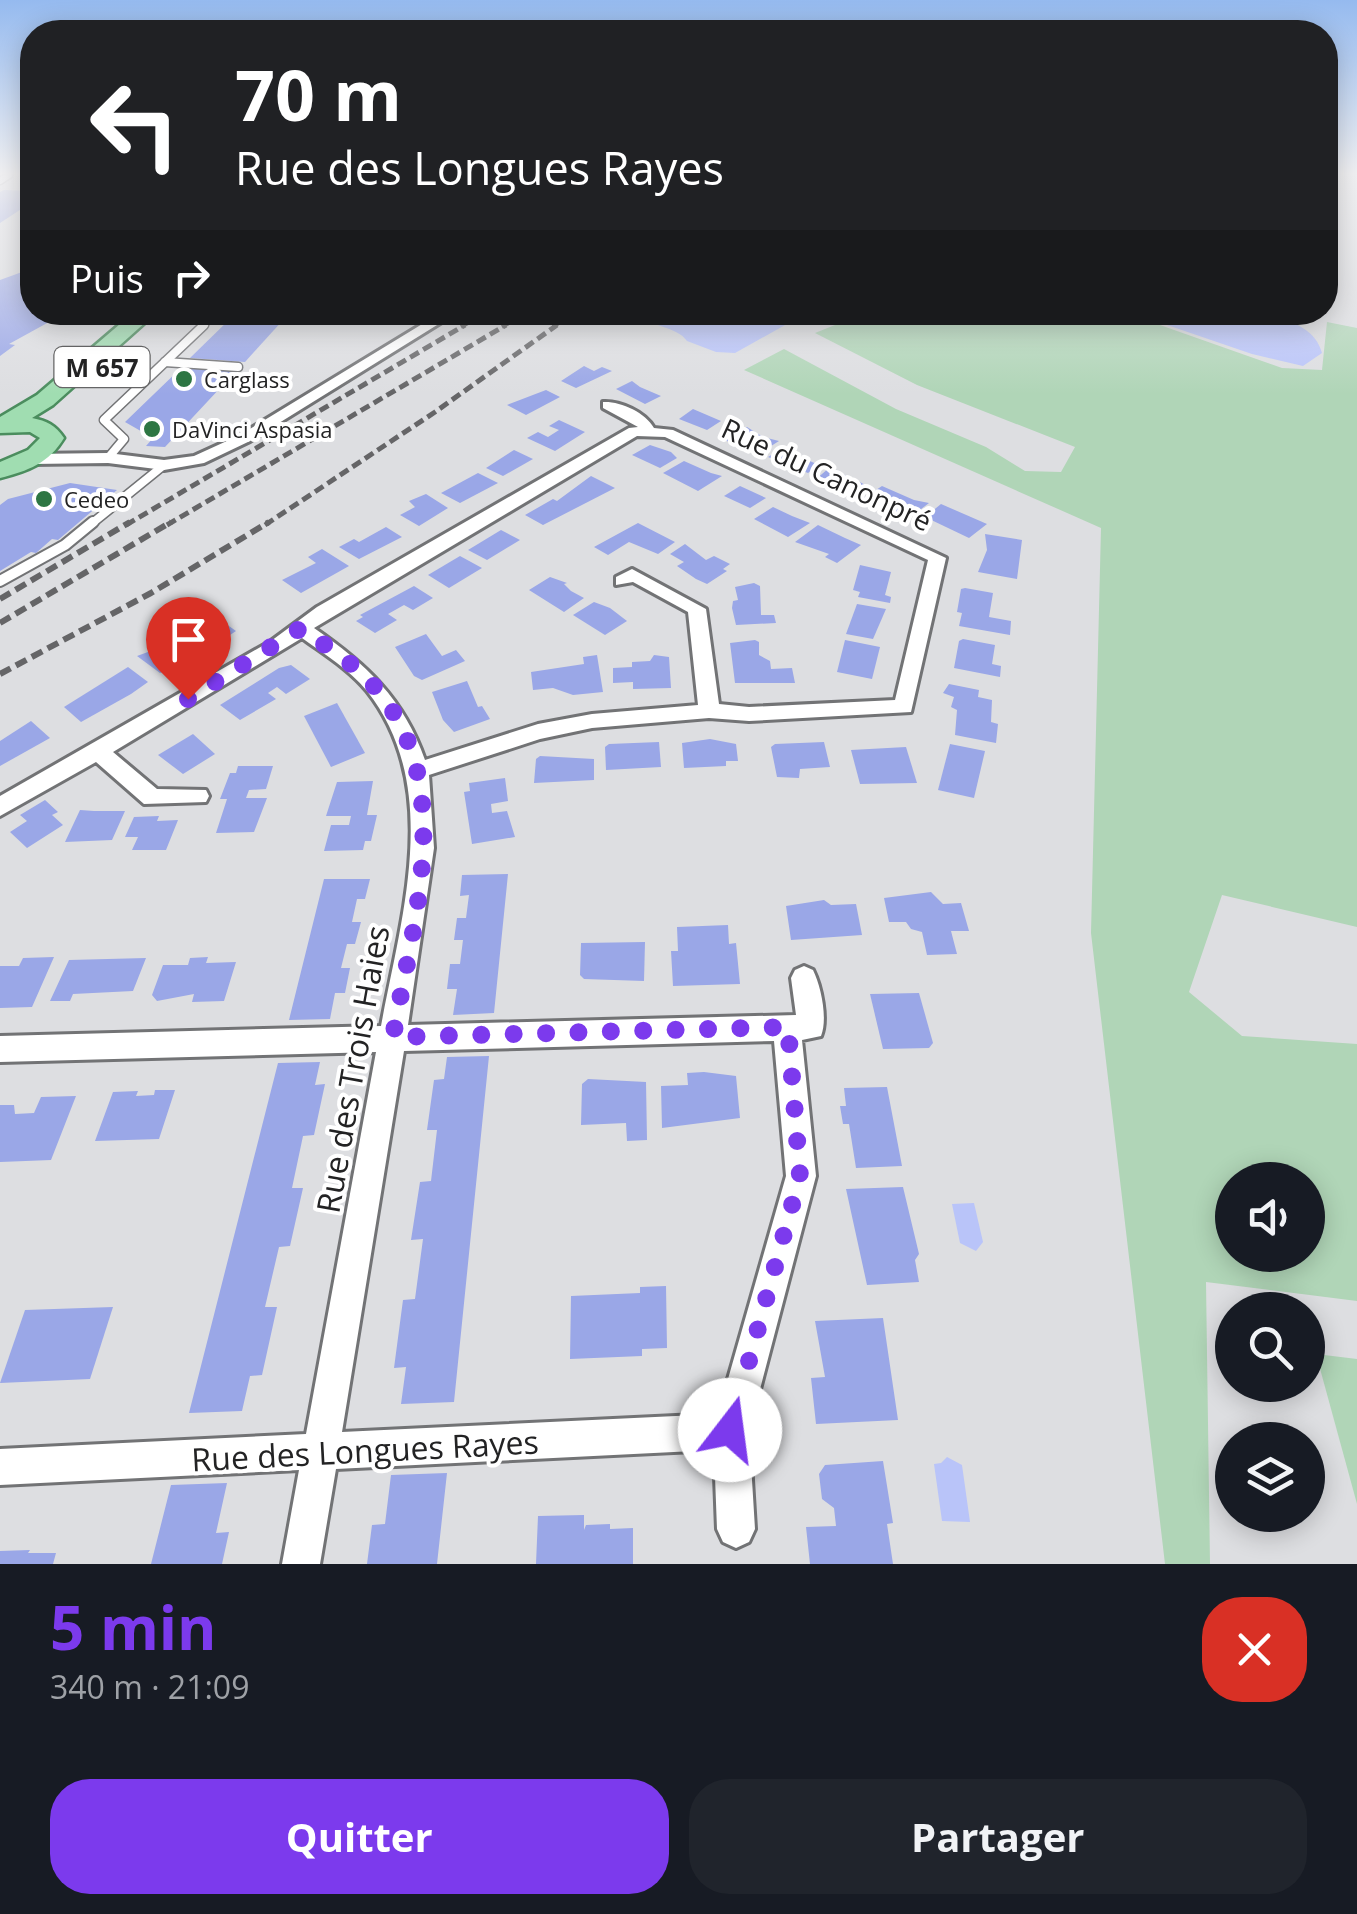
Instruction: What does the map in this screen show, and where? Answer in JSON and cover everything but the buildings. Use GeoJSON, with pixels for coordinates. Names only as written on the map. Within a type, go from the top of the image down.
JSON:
{"type":"FeatureCollection","features":[{"type":"Feature","properties":{"kind":"main road","name":"M 657"},"geometry":{"type":"LineString","coordinates":[[1,426],[56,391],[133,325]]}},
{"type":"Feature","properties":{"kind":"main road","name":"M 657"},"geometry":{"type":"LineString","coordinates":[[49,434],[62,402],[152,325]]}},
{"type":"Feature","properties":{"kind":"main road"},"geometry":{"type":"LineString","coordinates":[[0,470],[32,459],[46,449],[49,434],[20,424],[1,426]]}},
{"type":"Feature","properties":{"kind":"street"},"geometry":{"type":"LineString","coordinates":[[32,459],[108,458],[164,465],[198,460],[228,448],[431,325]]}},
{"type":"Feature","properties":{"kind":"street","name":"Rue du Canonpré"},"geometry":{"type":"LineString","coordinates":[[420,770],[538,732],[592,720],[709,710],[749,714],[904,707],[937,558],[668,433],[646,429],[642,420],[608,405]]}},
{"type":"Feature","properties":{"kind":"street"},"geometry":{"type":"LineString","coordinates":[[0,807],[99,752],[324,611],[624,434],[646,429]]}},
{"type":"Feature","properties":{"kind":"street"},"geometry":{"type":"LineString","coordinates":[[49,434],[108,458]]}},
{"type":"Feature","properties":{"kind":"street"},"geometry":{"type":"LineString","coordinates":[[622,580],[632,574],[697,609],[709,710]]}},
{"type":"Feature","properties":{"kind":"street","name":"Rue des Trois Haies"},"geometry":{"type":"LineString","coordinates":[[301,628],[373,685],[397,721],[420,770],[424,833],[393,1037],[301,1564]]}},
{"type":"Feature","properties":{"kind":"street"},"geometry":{"type":"LineString","coordinates":[[99,752],[152,798],[198,796]]}},
{"type":"Feature","properties":{"kind":"street"},"geometry":{"type":"LineString","coordinates":[[0,1050],[810,1027],[804,978]]}},
{"type":"Feature","properties":{"kind":"street"},"geometry":{"type":"LineString","coordinates":[[736,1528],[730,1430],[800,1176],[788,1027]]}},
{"type":"Feature","properties":{"kind":"street","name":"Rue des Longues Rayes"},"geometry":{"type":"LineString","coordinates":[[0,1467],[730,1430]]}},
{"type":"Feature","properties":{"kind":"lane"},"geometry":{"type":"LineString","coordinates":[[108,458],[124,439],[104,420],[203,325]]}},
{"type":"Feature","properties":{"kind":"lane"},"geometry":{"type":"LineString","coordinates":[[165,362],[238,366]]}},
{"type":"Feature","properties":{"kind":"lane"},"geometry":{"type":"LineString","coordinates":[[0,581],[65,545],[164,465]]}},
{"type":"Feature","properties":{"kind":"green space"},"geometry":{"type":"Polygon","coordinates":[[[835,325],[1160,325],[1282,368],[1322,370],[1327,325],[1357,328],[1357,927],[1222,895],[1189,992],[1242,1036],[1357,1044],[1357,1301],[1325,1297],[1325,1292],[1285,1292],[1206,1282],[1210,1564],[1165,1564],[1091,933],[1101,528],[744,370],[784,349],[896,409],[986,447],[1025,471],[1061,472],[1075,447],[917,385],[815,333],[835,325]]]}},
{"type":"Feature","properties":{"kind":"green space"},"geometry":{"type":"Polygon","coordinates":[[[1325,1355],[1357,1359],[1357,1504],[1325,1387],[1325,1355]]]}},
{"type":"Feature","properties":{"kind":"water"},"geometry":{"type":"Polygon","coordinates":[[[658,325],[785,325],[735,353],[716,352],[687,341],[677,332],[658,325]]]}},
{"type":"Feature","properties":{"kind":"water"},"geometry":{"type":"Polygon","coordinates":[[[1167,325],[1296,325],[1312,335],[1322,353],[1303,366],[1252,354],[1167,325]]]}},
{"type":"Feature","properties":{"kind":"water"},"geometry":{"type":"Polygon","coordinates":[[[974,1203],[983,1242],[976,1251],[960,1243],[952,1204],[974,1203]]]}},
{"type":"Feature","properties":{"kind":"water"},"geometry":{"type":"Polygon","coordinates":[[[947,1457],[962,1465],[970,1522],[942,1521],[934,1464],[947,1457]]]}},
{"type":"Feature","properties":{"kind":"railway"},"geometry":{"type":"LineString","coordinates":[[461,327],[464,325]]}},
{"type":"Feature","properties":{"kind":"railway"},"geometry":{"type":"LineString","coordinates":[[126,525],[465,325]]}},
{"type":"Feature","properties":{"kind":"railway"},"geometry":{"type":"LineString","coordinates":[[502,327],[505,325]]}},
{"type":"Feature","properties":{"kind":"railway"},"geometry":{"type":"LineString","coordinates":[[167,525],[506,325]]}},
{"type":"Feature","properties":{"kind":"railway"},"geometry":{"type":"LineString","coordinates":[[265,525],[557,325]]}},
{"type":"Feature","properties":{"kind":"railway"},"geometry":{"type":"LineString","coordinates":[[0,599],[130,522]]}},
{"type":"Feature","properties":{"kind":"railway"},"geometry":{"type":"LineString","coordinates":[[0,623],[171,522]]}},
{"type":"Feature","properties":{"kind":"railway"},"geometry":{"type":"LineString","coordinates":[[0,674],[151,593],[269,522]]}},
{"type":"Feature","properties":{"kind":"place","name":"Carglass"},"geometry":{"type":"Point","coordinates":[184,379]}},
{"type":"Feature","properties":{"kind":"place","name":"DaVinci Aspasia"},"geometry":{"type":"Point","coordinates":[152,429]}},
{"type":"Feature","properties":{"kind":"place","name":"Cedeo"},"geometry":{"type":"Point","coordinates":[44,499]}},
{"type":"Feature","properties":{"kind":"route"},"geometry":{"type":"LineString","coordinates":[[188,699],[278,646],[301,628],[352,666],[390,708],[420,770],[424,833],[393,1037],[788,1027],[800,1176],[730,1430]]}}]}
